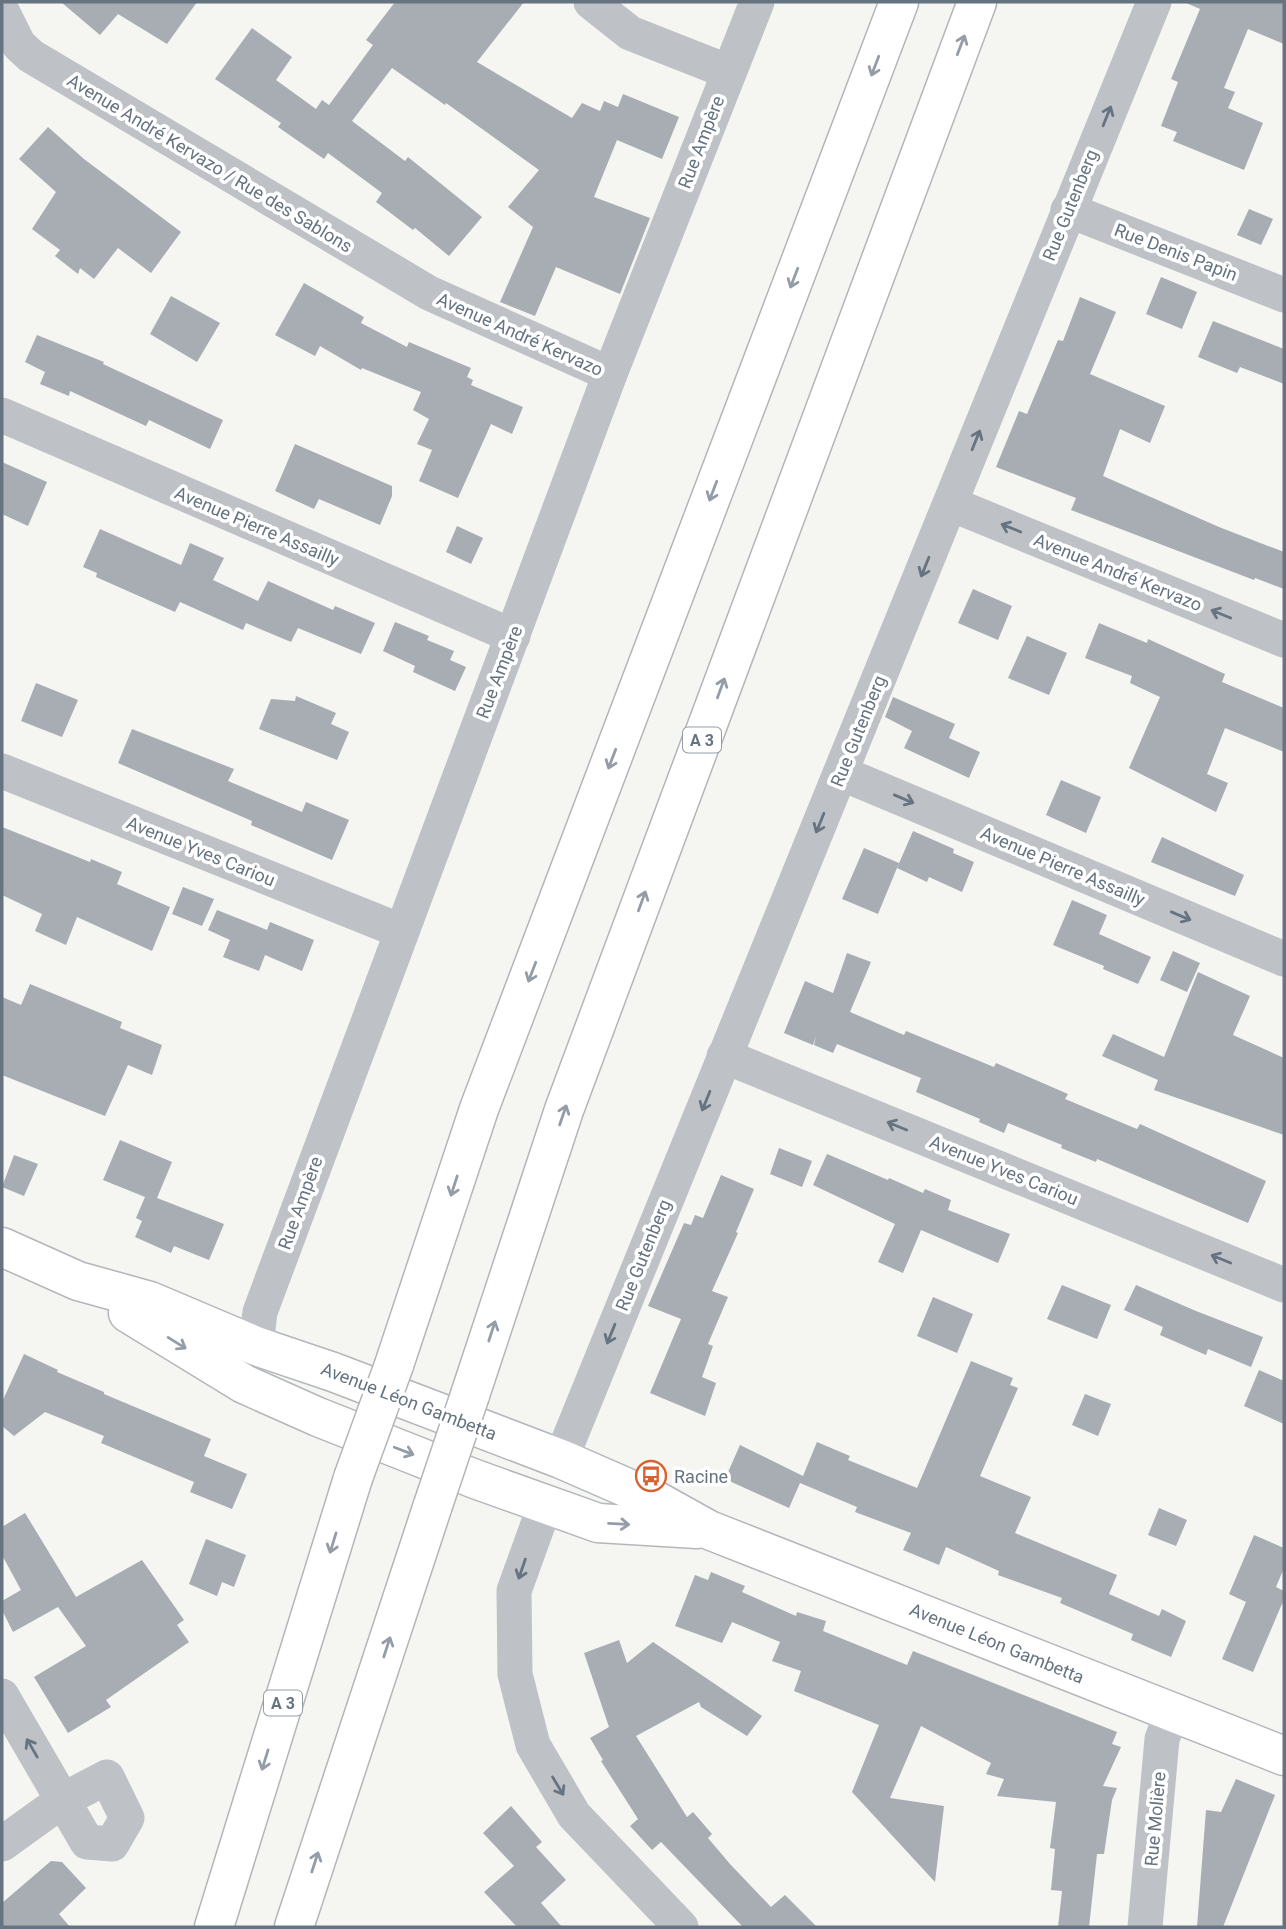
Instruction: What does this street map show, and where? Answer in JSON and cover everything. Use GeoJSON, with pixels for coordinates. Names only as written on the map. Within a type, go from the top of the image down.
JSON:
{"type":"FeatureCollection","features":[{"type":"Feature","properties":{"kind":"main road","name":"A 3"},"geometry":{"type":"LineString","coordinates":[[214,1927],[353,1478],[394,1365],[479,1109],[900,2]]}},
{"type":"Feature","properties":{"kind":"main road","name":"A 3"},"geometry":{"type":"LineString","coordinates":[[294,1927],[569,1097],[977,2]]}},
{"type":"Feature","properties":{"kind":"main road","name":"Avenue Léon Gambetta"},"geometry":{"type":"LineString","coordinates":[[2,1247],[78,1281],[244,1384],[318,1417],[598,1523],[709,1530]]}},
{"type":"Feature","properties":{"kind":"main road","name":"Avenue Léon Gambetta"},"geometry":{"type":"LineString","coordinates":[[78,1281],[150,1301],[256,1346],[333,1372],[561,1459],[654,1500],[709,1530],[1284,1756]]}},
{"type":"Feature","properties":{"kind":"main road"},"geometry":{"type":"LineString","coordinates":[[244,1384],[256,1346]]}},
{"type":"Feature","properties":{"kind":"main road"},"geometry":{"type":"LineString","coordinates":[[545,1505],[561,1459]]}},
{"type":"Feature","properties":{"kind":"street"},"geometry":{"type":"LineString","coordinates":[[591,2],[630,33],[729,72]]}},
{"type":"Feature","properties":{"kind":"street","name":"Rue Ampère"},"geometry":{"type":"LineString","coordinates":[[256,1346],[260,1312],[401,931],[610,374],[757,2]]}},
{"type":"Feature","properties":{"kind":"street","name":"Rue Gutenberg"},"geometry":{"type":"LineString","coordinates":[[561,1459],[1154,2]]}},
{"type":"Feature","properties":{"kind":"street","name":"Avenue André Kervazo / Rue des Sablons"},"geometry":{"type":"LineString","coordinates":[[4,14],[19,45],[31,56],[429,293]]}},
{"type":"Feature","properties":{"kind":"street","name":"Rue Denis Papin"},"geometry":{"type":"LineString","coordinates":[[1068,210],[1284,295]]}},
{"type":"Feature","properties":{"kind":"street","name":"Avenue André Kervazo"},"geometry":{"type":"LineString","coordinates":[[429,293],[610,374]]}},
{"type":"Feature","properties":{"kind":"street","name":"Avenue Pierre Assailly"},"geometry":{"type":"LineString","coordinates":[[2,415],[513,636]]}},
{"type":"Feature","properties":{"kind":"street","name":"Avenue André Kervazo"},"geometry":{"type":"LineString","coordinates":[[951,504],[1284,640]]}},
{"type":"Feature","properties":{"kind":"street","name":"Avenue Yves Cariou"},"geometry":{"type":"LineString","coordinates":[[2,771],[401,931]]}},
{"type":"Feature","properties":{"kind":"street","name":"Avenue Pierre Assailly"},"geometry":{"type":"LineString","coordinates":[[841,773],[1284,959]]}},
{"type":"Feature","properties":{"kind":"street","name":"Avenue Yves Cariou"},"geometry":{"type":"LineString","coordinates":[[724,1056],[1284,1285]]}},
{"type":"Feature","properties":{"kind":"street"},"geometry":{"type":"LineString","coordinates":[[545,1505],[514,1591],[515,1674],[533,1745],[575,1815],[681,1927]]}},
{"type":"Feature","properties":{"kind":"street"},"geometry":{"type":"LineString","coordinates":[[2,1696],[63,1800],[87,1842],[112,1844],[127,1818],[107,1777],[63,1800],[2,1844]]}},
{"type":"Feature","properties":{"kind":"street","name":"Rue Molière"},"geometry":{"type":"LineString","coordinates":[[1145,1927],[1162,1739],[1172,1713]]}},
{"type":"Feature","properties":{"kind":"building"},"geometry":{"type":"Polygon","coordinates":[[[61,2],[197,2],[167,44],[118,14],[100,35],[61,2]]]}},
{"type":"Feature","properties":{"kind":"building"},"geometry":{"type":"Polygon","coordinates":[[[395,2],[524,2],[477,62],[572,118],[582,103],[600,111],[604,101],[618,107],[623,94],[679,117],[662,159],[617,140],[594,197],[650,218],[620,294],[556,267],[535,316],[500,302],[533,227],[508,207],[539,170],[392,68],[352,121],[405,161],[408,157],[482,217],[449,256],[415,228],[413,230],[376,202],[382,193],[328,153],[324,159],[278,127],[281,123],[215,79],[252,28],[292,57],[276,80],[316,109],[322,100],[329,105],[373,45],[366,40],[395,2]]]}},
{"type":"Feature","properties":{"kind":"building"},"geometry":{"type":"Polygon","coordinates":[[[1184,2],[1284,2],[1284,44],[1248,29],[1224,88],[1235,92],[1228,108],[1263,123],[1244,170],[1173,141],[1177,132],[1161,126],[1178,82],[1171,79],[1200,9],[1184,2]]]}},
{"type":"Feature","properties":{"kind":"building"},"geometry":{"type":"Polygon","coordinates":[[[48,127],[84,159],[181,232],[151,273],[118,248],[94,279],[80,268],[78,274],[55,256],[60,250],[32,229],[56,192],[19,159],[48,127]]]}},
{"type":"Feature","properties":{"kind":"building"},"geometry":{"type":"Polygon","coordinates":[[[1249,209],[1273,219],[1261,245],[1237,235],[1249,209]]]}},
{"type":"Feature","properties":{"kind":"building"},"geometry":{"type":"Polygon","coordinates":[[[1161,277],[1197,292],[1182,329],[1146,314],[1161,277]]]}},
{"type":"Feature","properties":{"kind":"building"},"geometry":{"type":"Polygon","coordinates":[[[304,283],[364,317],[361,323],[407,347],[409,342],[471,368],[467,377],[473,380],[471,385],[523,407],[512,434],[491,424],[458,498],[419,481],[432,450],[417,444],[429,419],[413,410],[421,392],[362,368],[361,370],[320,346],[315,356],[275,335],[304,283]]]}},
{"type":"Feature","properties":{"kind":"building"},"geometry":{"type":"Polygon","coordinates":[[[171,296],[220,323],[197,362],[150,334],[171,296]]]}},
{"type":"Feature","properties":{"kind":"building"},"geometry":{"type":"Polygon","coordinates":[[[1080,297],[1116,312],[1090,374],[1165,406],[1150,443],[1120,429],[1103,476],[1219,527],[1284,552],[1284,589],[1071,510],[1076,498],[996,467],[1019,411],[1027,414],[1058,340],[1063,341],[1080,297]]]}},
{"type":"Feature","properties":{"kind":"building"},"geometry":{"type":"Polygon","coordinates":[[[1213,321],[1284,349],[1284,384],[1240,367],[1237,373],[1198,357],[1213,321]]]}},
{"type":"Feature","properties":{"kind":"building"},"geometry":{"type":"Polygon","coordinates":[[[37,335],[104,362],[103,364],[223,420],[210,449],[149,420],[146,426],[70,391],[69,396],[40,384],[45,372],[25,362],[37,335]]]}},
{"type":"Feature","properties":{"kind":"building"},"geometry":{"type":"Polygon","coordinates":[[[295,444],[392,486],[392,496],[380,525],[319,499],[314,509],[275,491],[295,444]]]}},
{"type":"Feature","properties":{"kind":"building"},"geometry":{"type":"Polygon","coordinates":[[[2,462],[47,482],[28,526],[2,514],[2,462]]]}},
{"type":"Feature","properties":{"kind":"building"},"geometry":{"type":"Polygon","coordinates":[[[457,526],[483,538],[471,564],[446,552],[457,526]]]}},
{"type":"Feature","properties":{"kind":"building"},"geometry":{"type":"Polygon","coordinates":[[[100,529],[181,565],[190,543],[224,558],[213,580],[258,601],[268,581],[333,610],[335,606],[375,623],[361,654],[298,628],[291,642],[246,623],[243,630],[180,602],[175,612],[96,577],[97,573],[83,567],[100,529]]]}},
{"type":"Feature","properties":{"kind":"building"},"geometry":{"type":"Polygon","coordinates":[[[973,589],[1012,606],[998,640],[958,623],[973,589]]]}},
{"type":"Feature","properties":{"kind":"building"},"geometry":{"type":"Polygon","coordinates":[[[395,622],[429,636],[427,640],[454,651],[450,660],[466,667],[455,691],[413,672],[415,666],[383,651],[395,622]]]}},
{"type":"Feature","properties":{"kind":"building"},"geometry":{"type":"Polygon","coordinates":[[[1099,623],[1147,643],[1148,639],[1225,674],[1222,682],[1284,708],[1284,752],[1225,728],[1207,774],[1228,783],[1216,812],[1129,768],[1160,697],[1130,683],[1132,676],[1085,658],[1099,623]]]}},
{"type":"Feature","properties":{"kind":"building"},"geometry":{"type":"Polygon","coordinates":[[[1027,636],[1067,653],[1049,695],[1008,678],[1027,636]]]}},
{"type":"Feature","properties":{"kind":"building"},"geometry":{"type":"Polygon","coordinates":[[[36,683],[78,700],[62,737],[21,721],[36,683]]]}},
{"type":"Feature","properties":{"kind":"building"},"geometry":{"type":"Polygon","coordinates":[[[296,696],[336,713],[331,724],[349,732],[337,760],[259,729],[271,699],[295,701],[296,696]]]}},
{"type":"Feature","properties":{"kind":"building"},"geometry":{"type":"Polygon","coordinates":[[[893,697],[955,724],[949,738],[980,752],[969,778],[904,748],[912,731],[885,717],[893,697]]]}},
{"type":"Feature","properties":{"kind":"building"},"geometry":{"type":"Polygon","coordinates":[[[132,729],[234,769],[228,781],[302,812],[306,802],[349,820],[332,860],[251,825],[252,821],[118,763],[132,729]]]}},
{"type":"Feature","properties":{"kind":"building"},"geometry":{"type":"Polygon","coordinates":[[[1061,780],[1101,797],[1086,833],[1046,815],[1061,780]]]}},
{"type":"Feature","properties":{"kind":"building"},"geometry":{"type":"Polygon","coordinates":[[[2,827],[122,872],[117,884],[170,907],[152,951],[77,917],[66,945],[35,931],[42,914],[2,895],[2,827]]]}},
{"type":"Feature","properties":{"kind":"building"},"geometry":{"type":"Polygon","coordinates":[[[913,831],[954,849],[953,853],[974,862],[962,892],[929,877],[927,882],[897,868],[913,831]]]}},
{"type":"Feature","properties":{"kind":"building"},"geometry":{"type":"Polygon","coordinates":[[[1162,837],[1244,875],[1235,896],[1151,862],[1162,837]]]}},
{"type":"Feature","properties":{"kind":"building"},"geometry":{"type":"Polygon","coordinates":[[[864,848],[899,863],[878,914],[842,899],[864,848]]]}},
{"type":"Feature","properties":{"kind":"building"},"geometry":{"type":"Polygon","coordinates":[[[183,887],[214,899],[202,926],[172,914],[183,887]]]}},
{"type":"Feature","properties":{"kind":"building"},"geometry":{"type":"Polygon","coordinates":[[[1072,900],[1107,915],[1099,934],[1151,957],[1138,984],[1103,969],[1104,966],[1053,945],[1072,900]]]}},
{"type":"Feature","properties":{"kind":"building"},"geometry":{"type":"Polygon","coordinates":[[[217,910],[267,930],[270,922],[314,940],[302,971],[265,955],[259,971],[223,957],[230,940],[208,930],[217,910]]]}},
{"type":"Feature","properties":{"kind":"building"},"geometry":{"type":"Polygon","coordinates":[[[1173,951],[1200,963],[1187,992],[1160,980],[1173,951]]]}},
{"type":"Feature","properties":{"kind":"building"},"geometry":{"type":"Polygon","coordinates":[[[847,953],[871,962],[850,1012],[904,1035],[906,1031],[994,1067],[996,1063],[1068,1094],[1065,1099],[1137,1129],[1140,1124],[1266,1181],[1248,1223],[1097,1159],[1096,1162],[1061,1148],[1062,1145],[1008,1123],[1004,1133],[979,1122],[980,1119],[916,1092],[921,1078],[837,1044],[833,1053],[814,1045],[816,1036],[813,1045],[784,1033],[805,981],[833,993],[847,953]]]}},
{"type":"Feature","properties":{"kind":"building"},"geometry":{"type":"Polygon","coordinates":[[[1198,972],[1250,996],[1233,1035],[1284,1058],[1284,1135],[1154,1090],[1158,1080],[1102,1056],[1113,1034],[1164,1057],[1198,972]]]}},
{"type":"Feature","properties":{"kind":"building"},"geometry":{"type":"Polygon","coordinates":[[[30,984],[122,1022],[120,1028],[162,1045],[152,1075],[128,1065],[105,1116],[2,1075],[2,997],[21,1005],[30,984]]]}},
{"type":"Feature","properties":{"kind":"building"},"geometry":{"type":"Polygon","coordinates":[[[120,1140],[172,1162],[157,1198],[224,1224],[209,1260],[174,1246],[171,1253],[135,1237],[142,1221],[136,1218],[145,1197],[103,1180],[120,1140]]]}},
{"type":"Feature","properties":{"kind":"building"},"geometry":{"type":"Polygon","coordinates":[[[779,1148],[812,1161],[802,1187],[770,1174],[779,1148]]]}},
{"type":"Feature","properties":{"kind":"building"},"geometry":{"type":"Polygon","coordinates":[[[827,1154],[923,1193],[925,1189],[951,1200],[948,1210],[1010,1234],[998,1263],[921,1230],[903,1273],[878,1262],[895,1224],[813,1185],[827,1154]]]}},
{"type":"Feature","properties":{"kind":"building"},"geometry":{"type":"Polygon","coordinates":[[[14,1155],[38,1164],[24,1196],[2,1187],[14,1155]]]}},
{"type":"Feature","properties":{"kind":"building"},"geometry":{"type":"Polygon","coordinates":[[[721,1175],[754,1189],[712,1291],[728,1297],[708,1344],[713,1346],[702,1377],[716,1383],[705,1416],[650,1393],[681,1319],[648,1306],[684,1223],[691,1225],[695,1215],[703,1218],[721,1175]]]}},
{"type":"Feature","properties":{"kind":"building"},"geometry":{"type":"Polygon","coordinates":[[[1062,1285],[1111,1305],[1097,1339],[1047,1319],[1062,1285]]]}},
{"type":"Feature","properties":{"kind":"building"},"geometry":{"type":"Polygon","coordinates":[[[1136,1285],[1263,1337],[1251,1367],[1208,1349],[1206,1355],[1160,1335],[1163,1327],[1124,1310],[1136,1285]]]}},
{"type":"Feature","properties":{"kind":"building"},"geometry":{"type":"Polygon","coordinates":[[[933,1297],[973,1314],[957,1353],[917,1336],[933,1297]]]}},
{"type":"Feature","properties":{"kind":"building"},"geometry":{"type":"Polygon","coordinates":[[[24,1354],[104,1394],[211,1439],[204,1456],[247,1474],[232,1509],[190,1492],[194,1482],[101,1443],[104,1436],[45,1412],[14,1436],[2,1426],[2,1402],[24,1354]]]}},
{"type":"Feature","properties":{"kind":"building"},"geometry":{"type":"Polygon","coordinates":[[[971,1361],[1013,1378],[1010,1385],[1018,1388],[980,1476],[1031,1497],[1015,1533],[1117,1575],[1109,1594],[1159,1616],[1162,1609],[1186,1621],[1171,1657],[1131,1640],[1133,1634],[1060,1603],[1062,1598],[998,1575],[999,1571],[946,1547],[939,1565],[903,1550],[911,1533],[855,1512],[857,1507],[800,1483],[789,1508],[725,1479],[740,1445],[803,1476],[817,1442],[850,1456],[848,1460],[917,1488],[971,1361]]]}},
{"type":"Feature","properties":{"kind":"building"},"geometry":{"type":"Polygon","coordinates":[[[1259,1370],[1284,1381],[1284,1424],[1244,1406],[1259,1370]]]}},
{"type":"Feature","properties":{"kind":"building"},"geometry":{"type":"Polygon","coordinates":[[[1085,1394],[1111,1404],[1098,1436],[1072,1425],[1085,1394]]]}},
{"type":"Feature","properties":{"kind":"building"},"geometry":{"type":"Polygon","coordinates":[[[1159,1508],[1187,1520],[1176,1546],[1148,1535],[1159,1508]]]}},
{"type":"Feature","properties":{"kind":"building"},"geometry":{"type":"Polygon","coordinates":[[[25,1513],[76,1597],[142,1560],[184,1620],[177,1625],[189,1642],[106,1700],[111,1707],[68,1733],[34,1677],[86,1646],[58,1607],[13,1632],[2,1610],[2,1601],[21,1590],[2,1555],[2,1527],[25,1513]]]}},
{"type":"Feature","properties":{"kind":"building"},"geometry":{"type":"Polygon","coordinates":[[[1254,1535],[1284,1548],[1284,1568],[1276,1587],[1284,1591],[1284,1599],[1253,1672],[1222,1659],[1246,1602],[1229,1594],[1254,1535]]]}},
{"type":"Feature","properties":{"kind":"building"},"geometry":{"type":"Polygon","coordinates":[[[206,1539],[246,1555],[234,1587],[222,1582],[217,1596],[189,1584],[206,1539]]]}},
{"type":"Feature","properties":{"kind":"building"},"geometry":{"type":"Polygon","coordinates":[[[711,1572],[745,1586],[742,1592],[796,1616],[797,1612],[826,1621],[823,1631],[907,1665],[913,1651],[1117,1732],[1112,1744],[1121,1747],[1103,1786],[1117,1788],[1112,1800],[1104,1854],[1097,1854],[1089,1927],[1058,1927],[1062,1891],[1051,1890],[1055,1849],[1050,1848],[1056,1802],[997,1796],[1004,1779],[986,1774],[991,1763],[921,1726],[890,1798],[944,1806],[935,1882],[852,1792],[879,1725],[794,1691],[801,1671],[772,1661],[780,1642],[732,1622],[722,1643],[675,1626],[695,1575],[708,1580],[711,1572]]]}},
{"type":"Feature","properties":{"kind":"building"},"geometry":{"type":"Polygon","coordinates":[[[619,1640],[627,1663],[653,1642],[762,1716],[747,1736],[701,1707],[699,1702],[636,1736],[687,1817],[693,1812],[712,1834],[708,1838],[730,1864],[771,1907],[785,1895],[817,1927],[743,1927],[661,1842],[652,1850],[630,1826],[638,1819],[601,1761],[603,1760],[590,1738],[609,1727],[584,1653],[619,1640]]]}},
{"type":"Feature","properties":{"kind":"building"},"geometry":{"type":"Polygon","coordinates":[[[1236,1779],[1275,1795],[1223,1927],[1197,1927],[1206,1810],[1221,1812],[1236,1779]]]}},
{"type":"Feature","properties":{"kind":"building"},"geometry":{"type":"Polygon","coordinates":[[[511,1806],[542,1842],[536,1847],[566,1880],[541,1903],[562,1927],[517,1927],[484,1892],[514,1866],[483,1833],[511,1806]]]}},
{"type":"Feature","properties":{"kind":"building"},"geometry":{"type":"Polygon","coordinates":[[[51,1861],[62,1862],[86,1888],[59,1914],[70,1927],[2,1927],[2,1903],[51,1861]]]}},
{"type":"Feature","properties":{"kind":"place","name":"Racine"},"geometry":{"type":"Point","coordinates":[651,1476]}}]}
